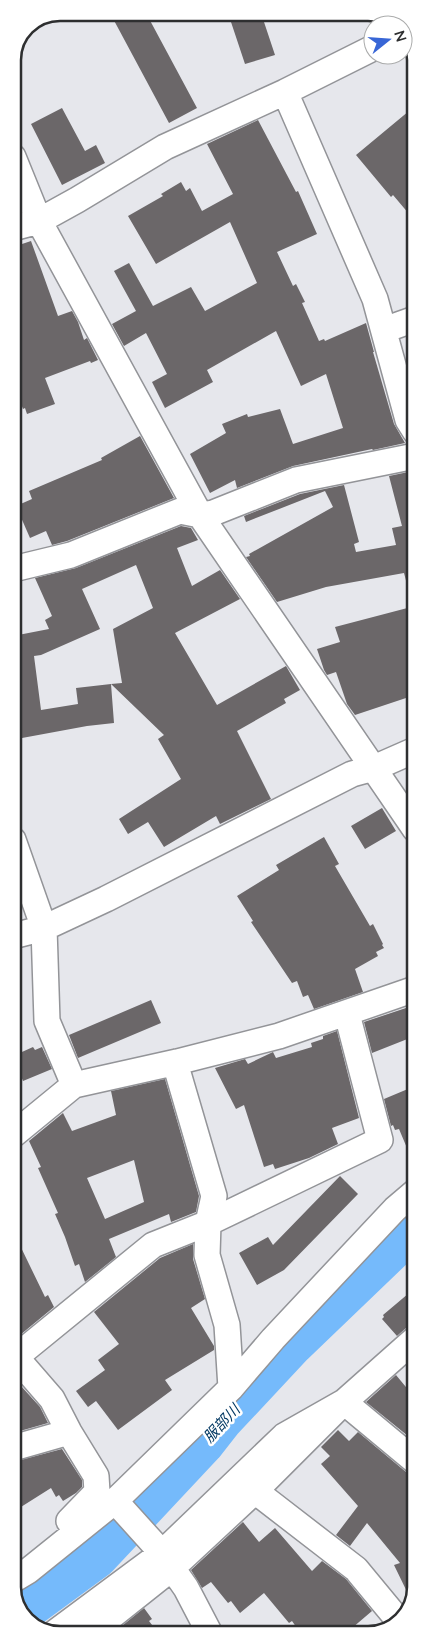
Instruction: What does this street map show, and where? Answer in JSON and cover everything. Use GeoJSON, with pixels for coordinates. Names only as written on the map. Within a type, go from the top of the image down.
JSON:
{"type":"FeatureCollection","features":[{"type":"Feature","properties":{"kind":"street"},"geometry":{"type":"LineString","coordinates":[[21,226],[39,221],[165,147],[285,92],[363,53]]}},
{"type":"Feature","properties":{"kind":"street"},"geometry":{"type":"LineString","coordinates":[[285,92],[375,299],[407,416]]}},
{"type":"Feature","properties":{"kind":"street"},"geometry":{"type":"LineString","coordinates":[[21,179],[39,221],[200,515],[407,816]]}},
{"type":"Feature","properties":{"kind":"street"},"geometry":{"type":"LineString","coordinates":[[384,330],[407,322]]}},
{"type":"Feature","properties":{"kind":"street"},"geometry":{"type":"LineString","coordinates":[[21,567],[71,555],[180,511],[200,515],[213,514],[296,480],[407,458]]}},
{"type":"Feature","properties":{"kind":"street"},"geometry":{"type":"LineString","coordinates":[[21,934],[44,928],[106,899],[352,774],[374,768],[407,754]]}},
{"type":"Feature","properties":{"kind":"street"},"geometry":{"type":"LineString","coordinates":[[21,863],[44,928],[47,1021],[74,1085]]}},
{"type":"Feature","properties":{"kind":"street"},"geometry":{"type":"LineString","coordinates":[[21,1128],[74,1085],[177,1062],[279,1036],[407,992]]}},
{"type":"Feature","properties":{"kind":"street"},"geometry":{"type":"LineString","coordinates":[[21,1350],[152,1245],[208,1223],[380,1140],[347,1014]]}},
{"type":"Feature","properties":{"kind":"street"},"geometry":{"type":"LineString","coordinates":[[177,1062],[178,1073],[214,1196],[208,1223],[207,1256],[226,1325],[231,1388]]}},
{"type":"Feature","properties":{"kind":"street"},"geometry":{"type":"LineString","coordinates":[[21,1575],[115,1501],[231,1388],[274,1338],[388,1216],[407,1199]]}},
{"type":"Feature","properties":{"kind":"street"},"geometry":{"type":"LineString","coordinates":[[65,1626],[165,1557],[255,1491],[344,1402],[407,1346]]}},
{"type":"Feature","properties":{"kind":"street"},"geometry":{"type":"LineString","coordinates":[[21,1362],[52,1399],[69,1432],[96,1476],[97,1492],[57,1534],[60,1546]]}},
{"type":"Feature","properties":{"kind":"street"},"geometry":{"type":"LineString","coordinates":[[344,1402],[407,1454]]}},
{"type":"Feature","properties":{"kind":"street"},"geometry":{"type":"LineString","coordinates":[[97,1626],[284,1436],[344,1402]]}},
{"type":"Feature","properties":{"kind":"street"},"geometry":{"type":"LineString","coordinates":[[21,1446],[69,1432]]}},
{"type":"Feature","properties":{"kind":"street"},"geometry":{"type":"LineString","coordinates":[[255,1491],[356,1569],[394,1615]]}},
{"type":"Feature","properties":{"kind":"street"},"geometry":{"type":"LineString","coordinates":[[115,1501],[165,1557],[186,1588],[206,1626]]}},
{"type":"Feature","properties":{"kind":"building"},"geometry":{"type":"Polygon","coordinates":[[[114,21],[150,21],[197,108],[169,123],[114,21]]]}},
{"type":"Feature","properties":{"kind":"building"},"geometry":{"type":"Polygon","coordinates":[[[231,21],[264,21],[275,55],[245,64],[231,21]]]}},
{"type":"Feature","properties":{"kind":"building"},"geometry":{"type":"Polygon","coordinates":[[[62,108],[85,151],[96,145],[105,163],[62,185],[31,124],[62,108]]]}},
{"type":"Feature","properties":{"kind":"building"},"geometry":{"type":"Polygon","coordinates":[[[407,113],[407,212],[393,195],[391,197],[356,155],[407,113]]]}},
{"type":"Feature","properties":{"kind":"building"},"geometry":{"type":"Polygon","coordinates":[[[258,120],[296,192],[298,191],[317,234],[277,252],[293,286],[296,284],[305,302],[302,303],[319,341],[324,339],[325,341],[366,323],[394,424],[405,443],[293,466],[237,488],[235,480],[210,493],[190,454],[226,433],[222,424],[247,414],[248,417],[280,409],[293,444],[343,428],[326,374],[301,386],[276,331],[207,370],[213,382],[165,408],[152,382],[167,374],[146,333],[124,346],[112,324],[136,311],[114,271],[129,263],[153,306],[191,287],[205,311],[257,283],[230,222],[156,264],[128,216],[163,196],[161,194],[181,182],[186,191],[190,188],[202,211],[233,194],[207,144],[258,120]]]}},
{"type":"Feature","properties":{"kind":"building"},"geometry":{"type":"Polygon","coordinates":[[[31,241],[58,316],[72,311],[84,340],[87,338],[98,360],[91,363],[90,361],[45,378],[55,404],[27,414],[21,404],[21,244],[31,241]]]}},
{"type":"Feature","properties":{"kind":"building"},"geometry":{"type":"Polygon","coordinates":[[[140,436],[174,498],[67,541],[52,545],[46,531],[30,538],[21,517],[21,504],[32,499],[29,491],[102,460],[101,458],[140,436]]]}},
{"type":"Feature","properties":{"kind":"building"},"geometry":{"type":"Polygon","coordinates":[[[407,472],[407,584],[404,573],[326,587],[277,602],[246,557],[333,507],[325,491],[246,522],[244,516],[300,494],[344,485],[359,542],[354,544],[356,552],[396,545],[392,528],[402,526],[389,476],[407,472]]]}},
{"type":"Feature","properties":{"kind":"building"},"geometry":{"type":"Polygon","coordinates":[[[181,526],[191,528],[198,540],[177,548],[192,586],[220,570],[240,599],[175,633],[217,705],[286,666],[300,690],[284,699],[286,703],[237,731],[271,799],[220,824],[216,816],[164,847],[148,822],[128,834],[119,819],[181,779],[158,739],[164,735],[111,684],[114,723],[22,738],[21,634],[49,629],[45,620],[52,616],[35,578],[76,568],[181,526]],[[136,565],[82,589],[100,629],[41,655],[34,656],[41,710],[78,704],[76,688],[122,683],[113,629],[153,608],[136,565]]]}},
{"type":"Feature","properties":{"kind":"building"},"geometry":{"type":"Polygon","coordinates":[[[407,608],[407,698],[355,715],[347,704],[336,672],[327,675],[317,649],[340,642],[335,627],[407,608]]]}},
{"type":"Feature","properties":{"kind":"building"},"geometry":{"type":"Polygon","coordinates":[[[382,808],[396,831],[365,849],[351,826],[382,808]]]}},
{"type":"Feature","properties":{"kind":"building"},"geometry":{"type":"Polygon","coordinates":[[[324,837],[339,864],[335,866],[370,926],[373,924],[384,948],[376,952],[378,956],[355,969],[363,992],[314,1009],[308,995],[303,997],[297,981],[292,983],[251,922],[253,921],[237,896],[279,870],[276,865],[324,837]]]}},
{"type":"Feature","properties":{"kind":"building"},"geometry":{"type":"Polygon","coordinates":[[[151,1000],[161,1023],[78,1058],[69,1035],[151,1000]]]}},
{"type":"Feature","properties":{"kind":"building"},"geometry":{"type":"Polygon","coordinates":[[[407,1008],[407,1039],[372,1053],[364,1022],[407,1008]]]}},
{"type":"Feature","properties":{"kind":"building"},"geometry":{"type":"Polygon","coordinates":[[[337,1031],[359,1118],[332,1128],[338,1144],[309,1158],[275,1169],[273,1164],[264,1167],[244,1105],[236,1109],[215,1068],[245,1059],[248,1064],[273,1052],[276,1058],[312,1047],[311,1043],[337,1031]]]}},
{"type":"Feature","properties":{"kind":"building"},"geometry":{"type":"Polygon","coordinates":[[[33,1047],[35,1050],[42,1047],[52,1069],[23,1081],[21,1076],[21,1052],[33,1047]]]}},
{"type":"Feature","properties":{"kind":"building"},"geometry":{"type":"Polygon","coordinates":[[[165,1079],[199,1196],[196,1212],[171,1222],[169,1214],[109,1239],[116,1257],[85,1282],[79,1264],[75,1266],[55,1214],[58,1213],[38,1168],[41,1167],[29,1141],[63,1113],[72,1131],[116,1115],[111,1091],[165,1079]],[[134,1160],[87,1178],[105,1219],[144,1202],[134,1160]]]}},
{"type":"Feature","properties":{"kind":"building"},"geometry":{"type":"Polygon","coordinates":[[[407,1089],[407,1148],[399,1129],[395,1130],[393,1125],[391,1126],[384,1099],[407,1089]]]}},
{"type":"Feature","properties":{"kind":"building"},"geometry":{"type":"Polygon","coordinates":[[[340,1176],[358,1194],[284,1270],[257,1285],[239,1253],[268,1237],[273,1245],[340,1176]]]}},
{"type":"Feature","properties":{"kind":"building"},"geometry":{"type":"Polygon","coordinates":[[[193,1244],[193,1259],[205,1299],[191,1308],[214,1346],[214,1350],[165,1380],[172,1390],[118,1430],[96,1401],[88,1407],[76,1391],[105,1370],[98,1360],[119,1344],[94,1312],[160,1258],[193,1244]]]}},
{"type":"Feature","properties":{"kind":"building"},"geometry":{"type":"Polygon","coordinates":[[[21,1248],[45,1297],[48,1295],[54,1307],[21,1334],[21,1248]]]}},
{"type":"Feature","properties":{"kind":"building"},"geometry":{"type":"Polygon","coordinates":[[[407,1295],[407,1328],[397,1336],[382,1319],[383,1315],[407,1295]]]}},
{"type":"Feature","properties":{"kind":"building"},"geometry":{"type":"Polygon","coordinates":[[[396,1375],[407,1388],[407,1435],[366,1402],[396,1375]]]}},
{"type":"Feature","properties":{"kind":"building"},"geometry":{"type":"Polygon","coordinates":[[[21,1386],[40,1407],[48,1423],[21,1431],[21,1386]]]}},
{"type":"Feature","properties":{"kind":"building"},"geometry":{"type":"Polygon","coordinates":[[[338,1430],[349,1441],[358,1432],[407,1472],[407,1591],[394,1565],[400,1563],[367,1523],[350,1546],[336,1535],[358,1506],[321,1464],[330,1456],[321,1447],[338,1430]]]}},
{"type":"Feature","properties":{"kind":"building"},"geometry":{"type":"Polygon","coordinates":[[[62,1449],[82,1480],[82,1487],[63,1501],[59,1495],[56,1497],[51,1488],[21,1507],[21,1460],[62,1449]]]}},
{"type":"Feature","properties":{"kind":"building"},"geometry":{"type":"Polygon","coordinates":[[[243,1522],[259,1542],[275,1528],[312,1571],[322,1561],[346,1579],[372,1611],[354,1626],[295,1626],[292,1621],[289,1623],[264,1593],[240,1613],[231,1601],[228,1603],[211,1582],[202,1588],[191,1570],[243,1522]]]}},
{"type":"Feature","properties":{"kind":"building"},"geometry":{"type":"Polygon","coordinates":[[[144,1608],[152,1619],[149,1621],[153,1626],[122,1626],[144,1608]]]}},
{"type":"Feature","properties":{"kind":"waterway","name":"服部川"},"geometry":{"type":"LineString","coordinates":[[27,1608],[97,1557],[293,1344],[407,1235]]}}]}
